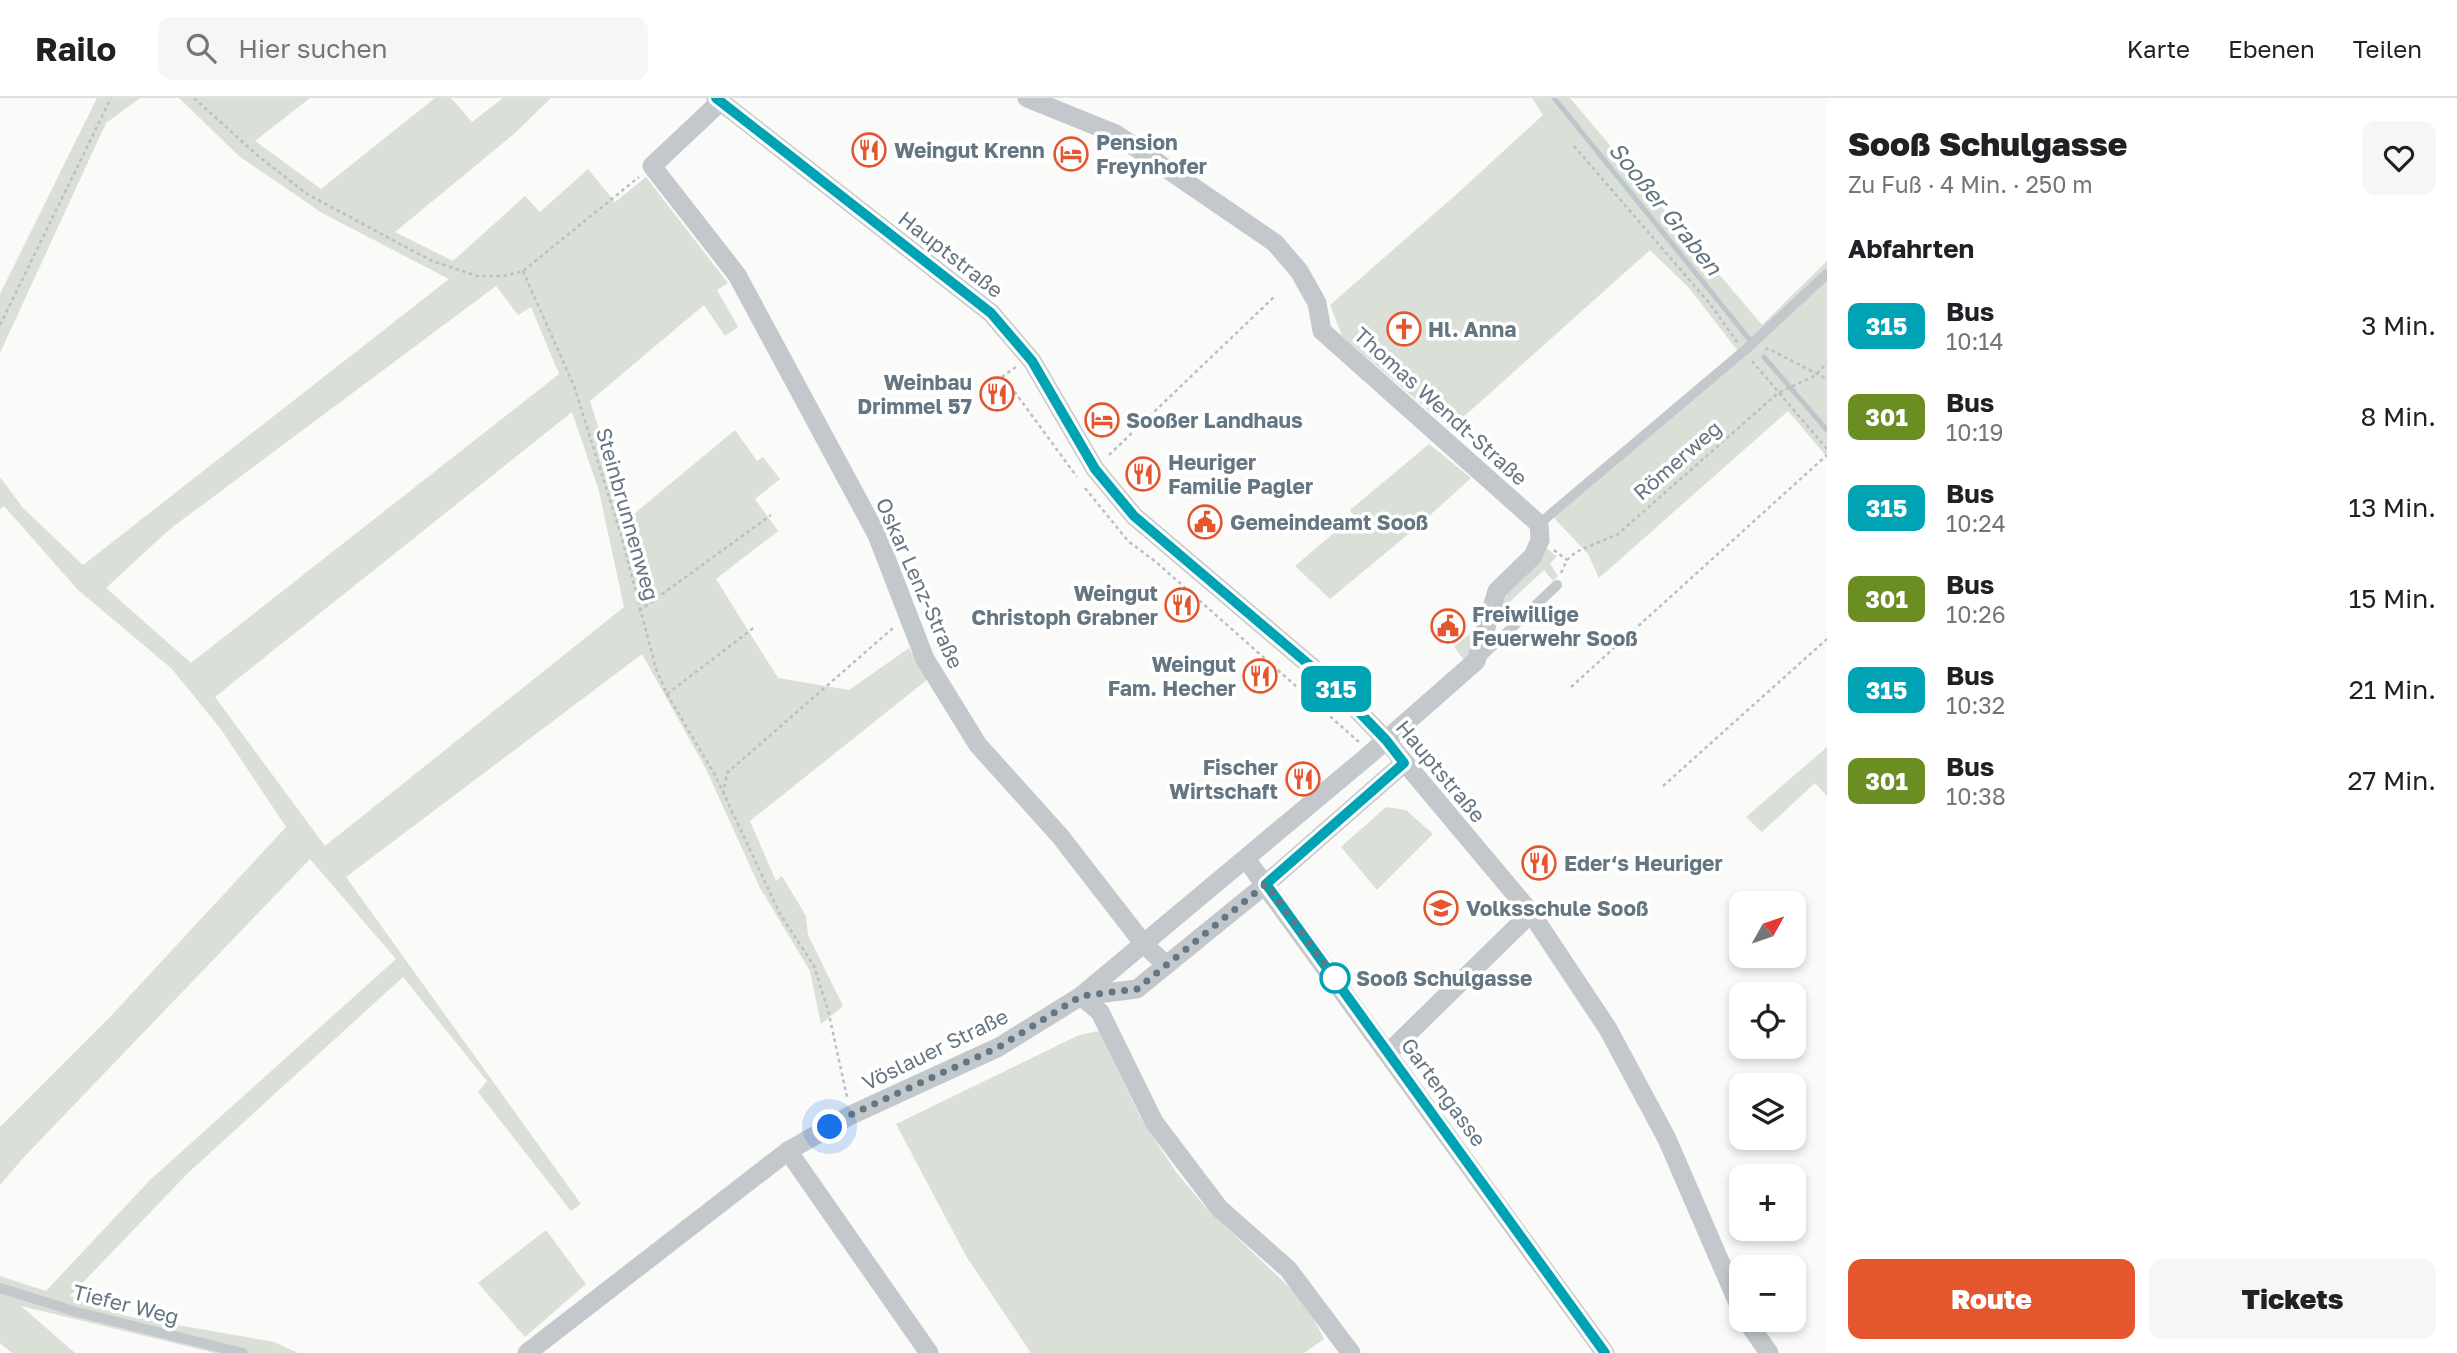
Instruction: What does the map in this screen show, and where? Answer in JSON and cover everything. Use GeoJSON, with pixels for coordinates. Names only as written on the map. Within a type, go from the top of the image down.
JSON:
{"type":"FeatureCollection","features":[{"type":"Feature","properties":{"kind":"street","name":"Thomas Wendt-Straße"},"geometry":{"type":"LineString","coordinates":[[1027,98],[1116,134],[1275,243],[1299,271],[1317,303],[1322,331],[1540,532]]}},
{"type":"Feature","properties":{"kind":"street"},"geometry":{"type":"LineString","coordinates":[[652,166],[718,100]]}},
{"type":"Feature","properties":{"kind":"street","name":"Hauptstraße"},"geometry":{"type":"LineString","coordinates":[[718,100],[991,313],[1032,361],[1086,472],[1333,685],[1386,740],[1531,914],[1608,1029],[1667,1139],[1729,1282]]}},
{"type":"Feature","properties":{"kind":"street","name":"Oskar Lenz-Straße"},"geometry":{"type":"LineString","coordinates":[[652,166],[737,275],[877,536],[925,659],[978,745],[1060,836],[1143,943],[1165,964]]}},
{"type":"Feature","properties":{"kind":"street"},"geometry":{"type":"LineString","coordinates":[[1476,661],[1497,591],[1533,556],[1540,532]]}},
{"type":"Feature","properties":{"kind":"street","name":"Vöslauer Straße"},"geometry":{"type":"LineString","coordinates":[[527,1353],[788,1151],[850,1115],[999,1047],[1081,996],[1369,755],[1476,661]]}},
{"type":"Feature","properties":{"kind":"street","name":"Vöslauer Straße"},"geometry":{"type":"LineString","coordinates":[[1081,996],[1137,989],[1266,884],[1404,763]]}},
{"type":"Feature","properties":{"kind":"street","name":"Gartengasse"},"geometry":{"type":"LineString","coordinates":[[1246,859],[1605,1353]]}},
{"type":"Feature","properties":{"kind":"street"},"geometry":{"type":"LineString","coordinates":[[1388,1053],[1531,914]]}},
{"type":"Feature","properties":{"kind":"street"},"geometry":{"type":"LineString","coordinates":[[1081,996],[1100,1012],[1154,1122],[1219,1208],[1288,1269],[1351,1353]]}},
{"type":"Feature","properties":{"kind":"street"},"geometry":{"type":"LineString","coordinates":[[788,1151],[929,1353]]}},
{"type":"Feature","properties":{"kind":"street"},"geometry":{"type":"LineString","coordinates":[[1754,1332],[1769,1353]]}},
{"type":"Feature","properties":{"kind":"lane"},"geometry":{"type":"LineString","coordinates":[[1540,532],[1827,274]]}},
{"type":"Feature","properties":{"kind":"lane"},"geometry":{"type":"LineString","coordinates":[[1476,661],[1557,585]]}},
{"type":"Feature","properties":{"kind":"lane","name":"Tiefer Weg"},"geometry":{"type":"LineString","coordinates":[[0,1288],[77,1312],[243,1353]]}},
{"type":"Feature","properties":{"kind":"path"},"geometry":{"type":"LineString","coordinates":[[0,326],[111,98]]}},
{"type":"Feature","properties":{"kind":"path"},"geometry":{"type":"LineString","coordinates":[[194,98],[257,155],[307,194],[430,260],[477,276],[504,276],[523,271],[652,166]]}},
{"type":"Feature","properties":{"kind":"path"},"geometry":{"type":"LineString","coordinates":[[1574,146],[1711,305],[1744,351],[1827,449]]}},
{"type":"Feature","properties":{"kind":"path","name":"Steinbrunnenweg"},"geometry":{"type":"LineString","coordinates":[[523,271],[574,386],[621,535],[656,669],[667,694],[723,794],[780,914],[814,966],[828,1010],[850,1115]]}},
{"type":"Feature","properties":{"kind":"path"},"geometry":{"type":"LineString","coordinates":[[1023,360],[1003,376],[1086,472],[1274,298]]}},
{"type":"Feature","properties":{"kind":"path"},"geometry":{"type":"LineString","coordinates":[[1744,351],[1769,349],[1827,379]]}},
{"type":"Feature","properties":{"kind":"path","name":"Römerweg"},"geometry":{"type":"LineString","coordinates":[[1557,585],[1564,565],[1576,552],[1618,534],[1778,393],[1816,374],[1827,363]]}},
{"type":"Feature","properties":{"kind":"path"},"geometry":{"type":"LineString","coordinates":[[1571,687],[1827,455]]}},
{"type":"Feature","properties":{"kind":"path"},"geometry":{"type":"LineString","coordinates":[[1085,487],[1128,541],[1156,562],[1353,735],[1369,755]]}},
{"type":"Feature","properties":{"kind":"path"},"geometry":{"type":"LineString","coordinates":[[639,611],[771,515]]}},
{"type":"Feature","properties":{"kind":"path"},"geometry":{"type":"LineString","coordinates":[[723,794],[727,773],[908,616]]}},
{"type":"Feature","properties":{"kind":"path"},"geometry":{"type":"LineString","coordinates":[[667,694],[756,626]]}},
{"type":"Feature","properties":{"kind":"path"},"geometry":{"type":"LineString","coordinates":[[1663,786],[1827,639]]}},
{"type":"Feature","properties":{"kind":"shaded area"},"geometry":{"type":"Polygon","coordinates":[[[97,98],[140,98],[106,123],[0,353],[0,294],[97,98]]]}},
{"type":"Feature","properties":{"kind":"shaded area"},"geometry":{"type":"Polygon","coordinates":[[[179,98],[310,98],[255,141],[321,189],[435,98],[451,98],[472,122],[503,98],[551,98],[515,133],[395,232],[453,261],[525,196],[540,212],[588,169],[615,202],[646,177],[728,283],[717,290],[738,327],[725,336],[704,305],[590,401],[628,519],[735,430],[757,461],[763,457],[780,479],[755,499],[778,531],[716,579],[778,678],[849,690],[909,648],[928,679],[750,821],[776,881],[782,876],[806,916],[808,935],[843,1006],[821,1024],[810,971],[760,888],[706,769],[642,654],[346,877],[581,1204],[571,1211],[478,1092],[487,1081],[403,977],[188,1173],[70,1296],[126,1316],[274,1342],[298,1353],[215,1353],[21,1306],[75,1353],[12,1353],[0,1343],[0,1276],[46,1291],[150,1180],[396,959],[310,859],[0,1185],[0,1127],[111,1016],[286,827],[220,728],[171,668],[78,590],[4,506],[0,509],[0,477],[23,508],[83,565],[449,279],[322,213],[239,156],[179,98]],[[496,286],[170,529],[106,588],[191,663],[559,374],[531,307],[518,315],[496,286]],[[572,412],[215,697],[325,846],[624,607],[599,491],[572,412]]]}},
{"type":"Feature","properties":{"kind":"shaded area"},"geometry":{"type":"Polygon","coordinates":[[[1532,98],[1570,98],[1762,325],[1827,261],[1827,457],[1788,411],[1599,578],[1588,554],[1554,518],[1741,360],[1737,350],[1689,288],[1650,250],[1450,429],[1342,336],[1330,305],[1543,115],[1532,98]]]}},
{"type":"Feature","properties":{"kind":"shaded area"},"geometry":{"type":"Polygon","coordinates":[[[1429,444],[1471,478],[1330,599],[1295,566],[1354,516],[1350,510],[1429,444]]]}},
{"type":"Feature","properties":{"kind":"shaded area"},"geometry":{"type":"Polygon","coordinates":[[[1545,547],[1557,556],[1550,564],[1558,576],[1553,581],[1544,570],[1503,608],[1511,619],[1506,623],[1500,622],[1500,613],[1508,593],[1545,547]]]}},
{"type":"Feature","properties":{"kind":"shaded area"},"geometry":{"type":"Polygon","coordinates":[[[1480,625],[1468,657],[1464,660],[1454,647],[1480,625]]]}},
{"type":"Feature","properties":{"kind":"shaded area"},"geometry":{"type":"Polygon","coordinates":[[[1827,747],[1827,796],[1815,783],[1762,832],[1746,817],[1827,747]]]}},
{"type":"Feature","properties":{"kind":"shaded area"},"geometry":{"type":"Polygon","coordinates":[[[1386,807],[1406,810],[1433,834],[1377,890],[1341,847],[1386,807]]]}},
{"type":"Feature","properties":{"kind":"shaded area"},"geometry":{"type":"Polygon","coordinates":[[[1099,1031],[1140,1117],[1176,1172],[1207,1209],[1305,1302],[1324,1339],[1304,1353],[1031,1353],[966,1256],[896,1124],[1079,1035],[1099,1031]]]}},
{"type":"Feature","properties":{"kind":"shaded area"},"geometry":{"type":"Polygon","coordinates":[[[546,1230],[586,1284],[525,1337],[478,1283],[546,1230]]]}},
{"type":"Feature","properties":{"kind":"waterway","name":"Sooßer Graben"},"geometry":{"type":"LineString","coordinates":[[1554,98],[1750,340]]}},
{"type":"Feature","properties":{"kind":"waterway","name":"Sooßer Graben"},"geometry":{"type":"LineString","coordinates":[[1764,357],[1827,430]]}},
{"type":"Feature","properties":{"kind":"bus line","name":"315"},"geometry":{"type":"LineString","coordinates":[[716,98],[991,313],[1032,361],[1095,469],[1134,516],[1333,685],[1386,740],[1404,763],[1266,884],[1605,1353]]}},
{"type":"Feature","properties":{"kind":"place","name":"Weingut Krenn"},"geometry":{"type":"Point","coordinates":[869,150]}},
{"type":"Feature","properties":{"kind":"place","name":"Pension Freynhofer"},"geometry":{"type":"Point","coordinates":[1071,154]}},
{"type":"Feature","properties":{"kind":"place","name":"Hl. Anna"},"geometry":{"type":"Point","coordinates":[1404,329]}},
{"type":"Feature","properties":{"kind":"place","name":"Weinbau Drimmel 57"},"geometry":{"type":"Point","coordinates":[997,394]}},
{"type":"Feature","properties":{"kind":"place","name":"Sooßer Landhaus"},"geometry":{"type":"Point","coordinates":[1102,420]}},
{"type":"Feature","properties":{"kind":"place","name":"Heuriger Familie Pagler"},"geometry":{"type":"Point","coordinates":[1143,474]}},
{"type":"Feature","properties":{"kind":"place","name":"Gemeindeamt Sooß"},"geometry":{"type":"Point","coordinates":[1205,522]}},
{"type":"Feature","properties":{"kind":"place","name":"Weingut Christoph Grabner"},"geometry":{"type":"Point","coordinates":[1182,605]}},
{"type":"Feature","properties":{"kind":"place","name":"Freiwillige Feuerwehr Sooß"},"geometry":{"type":"Point","coordinates":[1448,626]}},
{"type":"Feature","properties":{"kind":"place","name":"Weingut Fam. Hecher"},"geometry":{"type":"Point","coordinates":[1260,676]}},
{"type":"Feature","properties":{"kind":"place","name":"Fischer Wirtschaft"},"geometry":{"type":"Point","coordinates":[1303,779]}},
{"type":"Feature","properties":{"kind":"place","name":"Eder‘s Heuriger"},"geometry":{"type":"Point","coordinates":[1539,863]}},
{"type":"Feature","properties":{"kind":"place","name":"Volksschule Sooß"},"geometry":{"type":"Point","coordinates":[1441,908]}},
{"type":"Feature","properties":{"kind":"place","name":"Sooß Schulgasse"},"geometry":{"type":"Point","coordinates":[1335,978]}},
{"type":"Feature","properties":{"kind":"route"},"geometry":{"type":"LineString","coordinates":[[830,1127],[850,1115],[999,1047],[1081,996],[1137,989],[1266,884],[1335,978]]}}]}
